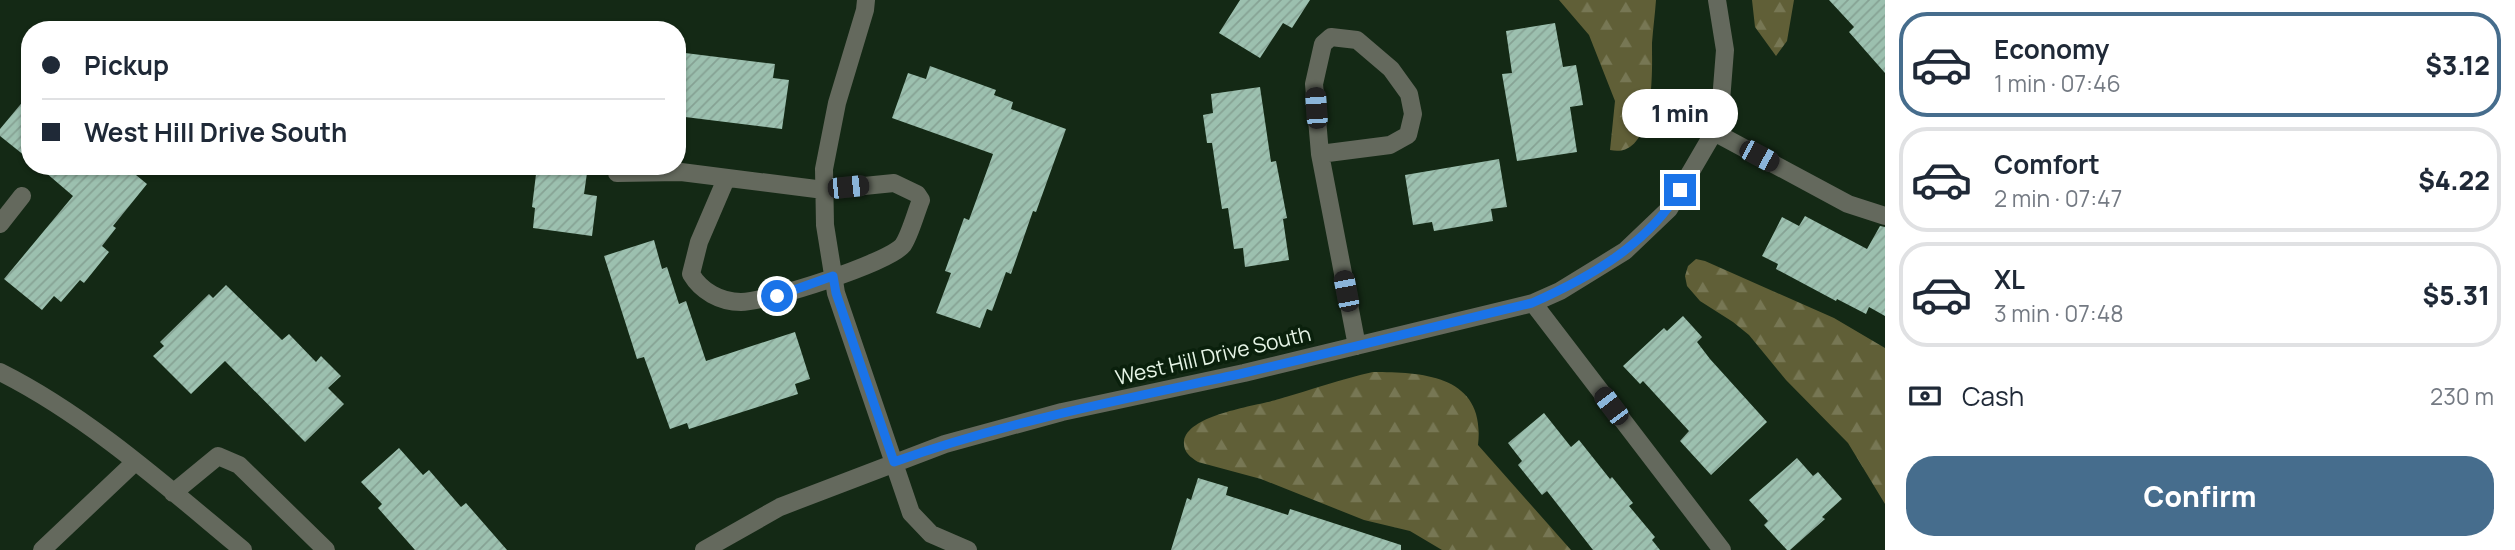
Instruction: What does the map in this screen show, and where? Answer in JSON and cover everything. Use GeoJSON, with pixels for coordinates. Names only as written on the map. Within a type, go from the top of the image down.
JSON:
{"type":"FeatureCollection","features":[{"type":"Feature","properties":{"kind":"street"},"geometry":{"type":"LineString","coordinates":[[866,0],[837,103],[824,169],[825,225],[836,293],[912,513],[931,534],[968,550]]}},
{"type":"Feature","properties":{"kind":"street","name":"West Hill Drive South"},"geometry":{"type":"LineString","coordinates":[[704,550],[780,507],[945,444],[1062,412],[1357,346],[1532,303],[1560,291],[1625,251],[1669,209],[1714,132],[1721,101],[1725,50],[1717,0]]}},
{"type":"Feature","properties":{"kind":"street"},"geometry":{"type":"LineString","coordinates":[[1320,154],[1390,145],[1408,135],[1413,114],[1409,94],[1391,69],[1357,40],[1331,37],[1323,44],[1314,84],[1320,154],[1357,346]]}},
{"type":"Feature","properties":{"kind":"street"},"geometry":{"type":"LineString","coordinates":[[1714,132],[1848,204],[1885,216]]}},
{"type":"Feature","properties":{"kind":"street"},"geometry":{"type":"LineString","coordinates":[[686,173],[824,190],[894,183],[917,194],[921,200],[903,245],[883,259],[777,296],[740,302],[709,294],[698,286],[691,274],[699,243],[726,178]]}},
{"type":"Feature","properties":{"kind":"street"},"geometry":{"type":"LineString","coordinates":[[0,224],[22,196]]}},
{"type":"Feature","properties":{"kind":"street"},"geometry":{"type":"LineString","coordinates":[[1532,303],[1722,550]]}},
{"type":"Feature","properties":{"kind":"street"},"geometry":{"type":"LineString","coordinates":[[0,372],[37,391],[135,462],[243,550]]}},
{"type":"Feature","properties":{"kind":"street"},"geometry":{"type":"LineString","coordinates":[[173,493],[218,456],[239,465],[326,550]]}},
{"type":"Feature","properties":{"kind":"street"},"geometry":{"type":"LineString","coordinates":[[42,550],[135,462]]}},
{"type":"Feature","properties":{"kind":"green space"},"geometry":{"type":"Polygon","coordinates":[[[1559,0],[1656,0],[1648,111],[1644,128],[1636,141],[1625,149],[1610,150],[1615,101],[1589,35],[1559,0]]]}},
{"type":"Feature","properties":{"kind":"green space"},"geometry":{"type":"Polygon","coordinates":[[[1752,0],[1794,0],[1787,41],[1776,56],[1755,27],[1752,0]]]}},
{"type":"Feature","properties":{"kind":"green space"},"geometry":{"type":"Polygon","coordinates":[[[1696,259],[1834,318],[1885,348],[1885,504],[1848,443],[1786,380],[1749,335],[1700,301],[1687,286],[1685,276],[1688,266],[1696,259]]]}},
{"type":"Feature","properties":{"kind":"green space"},"geometry":{"type":"Polygon","coordinates":[[[1373,372],[1431,377],[1462,392],[1472,404],[1478,422],[1478,445],[1571,550],[1442,550],[1410,531],[1364,520],[1261,479],[1198,462],[1186,451],[1184,441],[1188,432],[1210,418],[1373,372]]]}},
{"type":"Feature","properties":{"kind":"building"},"geometry":{"type":"Polygon","coordinates":[[[1240,0],[1310,0],[1292,28],[1283,23],[1260,58],[1219,33],[1240,0]]]}},
{"type":"Feature","properties":{"kind":"building"},"geometry":{"type":"Polygon","coordinates":[[[1829,0],[1885,0],[1885,73],[1849,32],[1854,27],[1829,0]]]}},
{"type":"Feature","properties":{"kind":"building"},"geometry":{"type":"Polygon","coordinates":[[[1555,23],[1563,67],[1576,65],[1580,87],[1583,105],[1570,107],[1577,152],[1517,161],[1502,74],[1512,73],[1506,31],[1555,23]]]}},
{"type":"Feature","properties":{"kind":"building"},"geometry":{"type":"Polygon","coordinates":[[[686,53],[775,64],[773,78],[789,80],[782,129],[686,117],[686,53]]]}},
{"type":"Feature","properties":{"kind":"building"},"geometry":{"type":"Polygon","coordinates":[[[930,66],[996,90],[994,95],[1013,102],[1011,109],[1066,129],[1011,274],[1006,272],[992,311],[987,309],[980,328],[936,313],[951,273],[945,271],[964,218],[969,220],[993,154],[892,118],[908,73],[926,79],[930,66]]]}},
{"type":"Feature","properties":{"kind":"building"},"geometry":{"type":"Polygon","coordinates":[[[1260,87],[1271,162],[1276,161],[1287,218],[1283,219],[1289,260],[1245,267],[1243,248],[1234,249],[1228,208],[1222,209],[1212,143],[1207,143],[1203,115],[1213,113],[1211,94],[1260,87]]]}},
{"type":"Feature","properties":{"kind":"building"},"geometry":{"type":"Polygon","coordinates":[[[21,104],[21,153],[0,136],[0,129],[21,104]]]}},
{"type":"Feature","properties":{"kind":"building"},"geometry":{"type":"Polygon","coordinates":[[[1499,159],[1507,207],[1491,209],[1493,221],[1434,231],[1432,222],[1413,225],[1405,175],[1499,159]]]}},
{"type":"Feature","properties":{"kind":"building"},"geometry":{"type":"Polygon","coordinates":[[[48,175],[136,175],[147,184],[113,226],[116,228],[102,246],[109,252],[84,283],[80,280],[61,302],[54,296],[42,310],[4,279],[73,196],[48,175]]]}},
{"type":"Feature","properties":{"kind":"building"},"geometry":{"type":"Polygon","coordinates":[[[536,175],[587,175],[584,194],[597,196],[592,236],[533,228],[535,208],[532,207],[536,175]]]}},
{"type":"Feature","properties":{"kind":"building"},"geometry":{"type":"Polygon","coordinates":[[[1805,216],[1867,249],[1880,226],[1885,227],[1885,316],[1869,307],[1866,314],[1837,299],[1836,301],[1776,269],[1778,264],[1762,256],[1782,217],[1799,226],[1805,216]]]}},
{"type":"Feature","properties":{"kind":"building"},"geometry":{"type":"Polygon","coordinates":[[[654,240],[662,269],[667,267],[679,304],[686,301],[706,361],[795,332],[810,379],[795,384],[798,394],[689,429],[687,423],[670,429],[644,357],[637,359],[604,256],[654,240]]]}},
{"type":"Feature","properties":{"kind":"building"},"geometry":{"type":"Polygon","coordinates":[[[226,285],[282,340],[289,334],[316,362],[321,356],[341,376],[328,388],[344,404],[305,442],[225,361],[191,394],[153,356],[164,346],[160,342],[209,294],[213,298],[226,285]]]}},
{"type":"Feature","properties":{"kind":"building"},"geometry":{"type":"Polygon","coordinates":[[[1683,316],[1702,337],[1697,342],[1710,359],[1767,422],[1711,475],[1680,441],[1689,431],[1643,381],[1640,384],[1623,366],[1664,328],[1667,331],[1683,316]]]}},
{"type":"Feature","properties":{"kind":"building"},"geometry":{"type":"Polygon","coordinates":[[[1544,413],[1571,447],[1579,440],[1610,479],[1612,477],[1633,503],[1629,506],[1655,537],[1652,540],[1660,550],[1593,550],[1547,491],[1542,495],[1518,465],[1522,461],[1508,443],[1544,413]]]}},
{"type":"Feature","properties":{"kind":"building"},"geometry":{"type":"Polygon","coordinates":[[[399,448],[423,475],[429,470],[461,507],[466,503],[507,550],[415,550],[378,508],[382,504],[361,482],[399,448]]]}},
{"type":"Feature","properties":{"kind":"building"},"geometry":{"type":"Polygon","coordinates":[[[1797,458],[1813,476],[1818,472],[1842,499],[1822,517],[1825,519],[1787,550],[1764,525],[1768,521],[1749,500],[1797,458]]]}},
{"type":"Feature","properties":{"kind":"building"},"geometry":{"type":"Polygon","coordinates":[[[1198,478],[1228,487],[1226,495],[1288,515],[1290,509],[1401,545],[1401,550],[1171,550],[1187,498],[1191,500],[1198,478]]]}},
{"type":"Feature","properties":{"kind":"route"},"geometry":{"type":"LineString","coordinates":[[777,296],[833,276],[836,293],[894,462],[945,444],[1062,412],[1244,373],[1532,303],[1560,291],[1625,251],[1669,209],[1680,190]]}}]}
